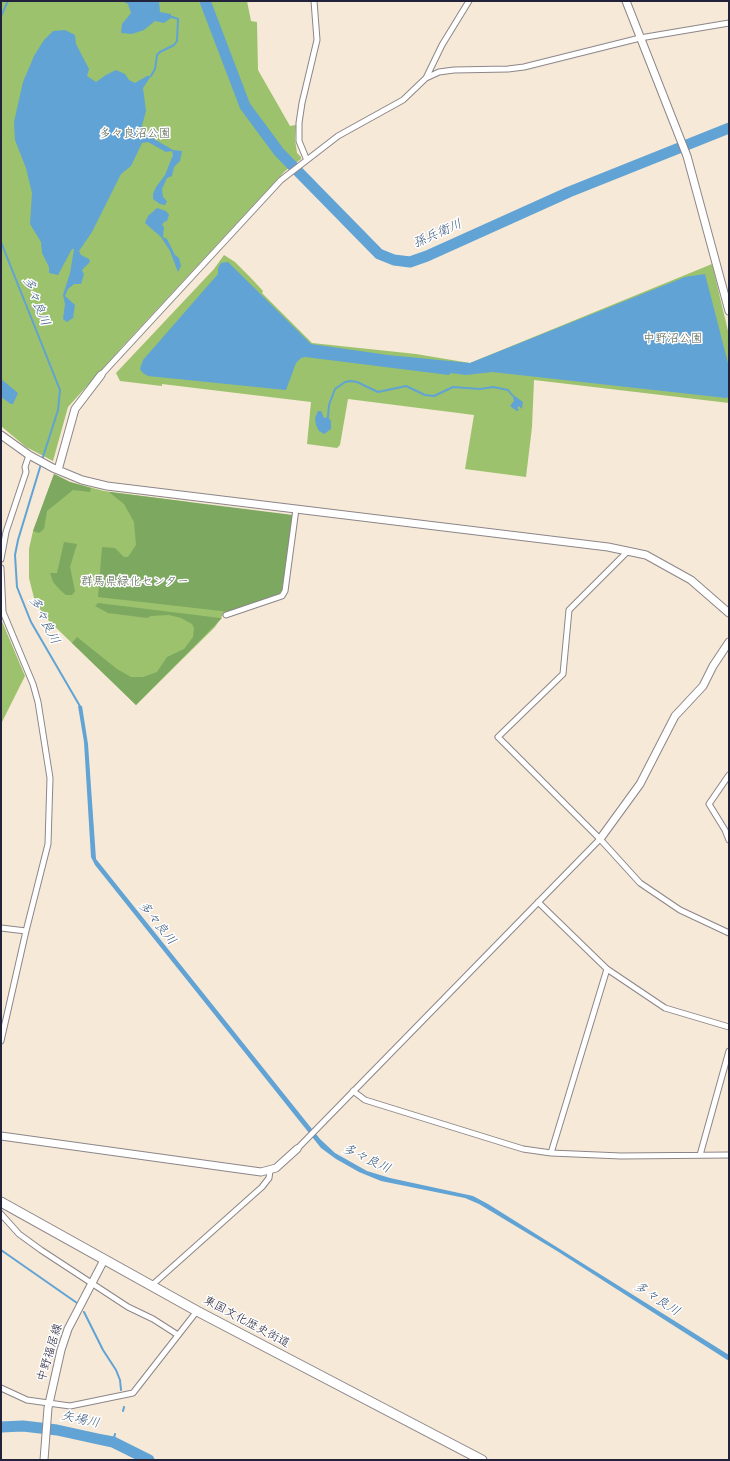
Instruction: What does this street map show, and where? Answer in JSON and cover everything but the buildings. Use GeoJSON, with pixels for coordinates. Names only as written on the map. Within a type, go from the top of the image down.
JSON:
{"type":"FeatureCollection","features":[{"type":"Feature","properties":{"kind":"highway","name":"東国文化歴史街道"},"geometry":{"type":"LineString","coordinates":[[1,1202],[196,1311],[482,1460]]}},
{"type":"Feature","properties":{"kind":"street"},"geometry":{"type":"LineString","coordinates":[[304,160],[299,141],[299,123],[302,103],[317,40],[314,1]]}},
{"type":"Feature","properties":{"kind":"street"},"geometry":{"type":"LineString","coordinates":[[426,78],[442,45],[469,1]]}},
{"type":"Feature","properties":{"kind":"street"},"geometry":{"type":"LineString","coordinates":[[626,1],[687,154],[729,311]]}},
{"type":"Feature","properties":{"kind":"street"},"geometry":{"type":"LineString","coordinates":[[58,470],[75,409],[101,375],[170,298],[289,172],[355,125],[395,105],[426,78],[439,72],[524,67],[640,38],[729,23]]}},
{"type":"Feature","properties":{"kind":"street"},"geometry":{"type":"LineString","coordinates":[[1,435],[30,456],[58,470],[82,480],[107,486],[608,547],[646,555],[691,580],[729,613]]}},
{"type":"Feature","properties":{"kind":"street"},"geometry":{"type":"LineString","coordinates":[[1,559],[6,532],[26,472],[25,467],[30,456]]}},
{"type":"Feature","properties":{"kind":"street"},"geometry":{"type":"LineString","coordinates":[[226,615],[282,596],[285,591],[296,509]]}},
{"type":"Feature","properties":{"kind":"street"},"geometry":{"type":"LineString","coordinates":[[628,551],[569,610],[563,674],[498,737],[600,839],[640,882],[653,893],[680,910],[729,933]]}},
{"type":"Feature","properties":{"kind":"street"},"geometry":{"type":"LineString","coordinates":[[1,568],[2,612],[36,696],[43,725],[50,778],[48,844],[26,931],[1,1041]]}},
{"type":"Feature","properties":{"kind":"street"},"geometry":{"type":"LineString","coordinates":[[1,1136],[232,1169],[270,1171],[285,1161],[600,839],[640,784],[675,716],[704,686],[713,666],[729,642]]}},
{"type":"Feature","properties":{"kind":"street"},"geometry":{"type":"LineString","coordinates":[[729,775],[709,804],[725,830],[729,840]]}},
{"type":"Feature","properties":{"kind":"street"},"geometry":{"type":"LineString","coordinates":[[538,902],[607,969],[665,1008],[729,1027]]}},
{"type":"Feature","properties":{"kind":"street"},"geometry":{"type":"LineString","coordinates":[[1,928],[26,931]]}},
{"type":"Feature","properties":{"kind":"street"},"geometry":{"type":"LineString","coordinates":[[551,1153],[607,969]]}},
{"type":"Feature","properties":{"kind":"street"},"geometry":{"type":"LineString","coordinates":[[700,1155],[729,1052]]}},
{"type":"Feature","properties":{"kind":"street"},"geometry":{"type":"LineString","coordinates":[[353,1091],[365,1100],[505,1144],[551,1153],[621,1156],[729,1155]]}},
{"type":"Feature","properties":{"kind":"street"},"geometry":{"type":"LineString","coordinates":[[152,1286],[262,1187],[269,1178],[270,1171]]}},
{"type":"Feature","properties":{"kind":"street"},"geometry":{"type":"LineString","coordinates":[[1,1214],[19,1234],[128,1307],[153,1319],[178,1335]]}},
{"type":"Feature","properties":{"kind":"street","name":"中野福居線"},"geometry":{"type":"LineString","coordinates":[[44,1460],[48,1405],[55,1372],[68,1328],[104,1260]]}},
{"type":"Feature","properties":{"kind":"street"},"geometry":{"type":"LineString","coordinates":[[1,1388],[27,1400],[48,1405],[70,1406],[133,1394],[196,1311]]}},
{"type":"Feature","properties":{"kind":"green space","name":"多々良沼公園"},"geometry":{"type":"Polygon","coordinates":[[[1,1],[247,1],[251,21],[257,22],[258,70],[290,126],[296,125],[295,139],[297,153],[301,157],[301,159],[285,171],[68,407],[53,461],[26,447],[1,426],[1,1]]]}},
{"type":"Feature","properties":{"kind":"green space","name":"中野沼公園"},"geometry":{"type":"Polygon","coordinates":[[[224,255],[235,262],[250,277],[263,291],[262,293],[312,343],[416,354],[470,363],[712,264],[729,335],[729,403],[534,380],[532,427],[526,477],[465,469],[474,415],[348,399],[340,445],[337,448],[307,444],[311,402],[162,384],[162,386],[120,381],[116,373],[214,269],[224,255]]]}},
{"type":"Feature","properties":{"kind":"green space","name":"群馬県緑化センター"},"geometry":{"type":"Polygon","coordinates":[[[54,474],[70,482],[104,491],[189,502],[282,590],[280,594],[230,612],[225,612],[215,627],[136,705],[46,618],[35,602],[29,578],[29,549],[33,531],[54,474]]]}},
{"type":"Feature","properties":{"kind":"green space"},"geometry":{"type":"Polygon","coordinates":[[[54,474],[70,482],[91,488],[90,492],[73,490],[47,511],[44,529],[39,533],[33,531],[54,474]]]}},
{"type":"Feature","properties":{"kind":"green space"},"geometry":{"type":"Polygon","coordinates":[[[109,492],[293,515],[282,590],[278,596],[230,612],[98,597],[102,547],[115,548],[124,557],[128,557],[136,545],[134,522],[124,504],[109,492]]]}},
{"type":"Feature","properties":{"kind":"green space"},"geometry":{"type":"Polygon","coordinates":[[[64,542],[77,544],[70,567],[75,591],[72,595],[66,595],[60,590],[53,582],[50,573],[57,573],[64,542]]]}},
{"type":"Feature","properties":{"kind":"green space"},"geometry":{"type":"Polygon","coordinates":[[[98,603],[222,618],[136,705],[72,643],[77,637],[117,669],[131,677],[143,677],[157,672],[167,657],[184,649],[193,637],[194,628],[192,624],[181,618],[169,615],[151,616],[147,618],[108,613],[95,606],[98,603]]]}},
{"type":"Feature","properties":{"kind":"green space"},"geometry":{"type":"Polygon","coordinates":[[[1,619],[25,676],[1,724],[1,619]]]}},
{"type":"Feature","properties":{"kind":"water"},"geometry":{"type":"Polygon","coordinates":[[[122,1],[159,1],[160,12],[171,14],[171,18],[164,23],[155,21],[144,30],[132,34],[121,33],[122,24],[131,13],[128,4],[122,1]]]}},
{"type":"Feature","properties":{"kind":"water"},"geometry":{"type":"Polygon","coordinates":[[[65,30],[75,35],[76,44],[89,69],[87,76],[96,82],[116,70],[125,74],[129,80],[135,83],[147,76],[151,76],[143,88],[146,111],[141,129],[142,132],[173,150],[182,151],[180,161],[174,167],[172,176],[167,178],[162,189],[163,197],[167,201],[165,205],[160,204],[153,199],[153,194],[156,187],[165,175],[173,155],[172,151],[166,152],[148,142],[142,143],[131,166],[121,174],[92,232],[79,251],[81,255],[89,259],[90,262],[82,270],[84,274],[81,284],[74,284],[68,289],[65,296],[75,305],[73,318],[67,322],[63,319],[65,304],[63,295],[70,273],[74,249],[72,249],[58,275],[49,273],[49,267],[42,253],[41,242],[30,224],[32,193],[26,168],[15,140],[14,122],[23,82],[34,56],[44,40],[53,31],[65,30]]]}},
{"type":"Feature","properties":{"kind":"water"},"geometry":{"type":"Polygon","coordinates":[[[157,208],[166,211],[169,215],[167,221],[162,225],[164,227],[163,237],[167,239],[175,255],[179,258],[181,266],[178,272],[170,251],[161,237],[145,223],[148,216],[157,208]]]}},
{"type":"Feature","properties":{"kind":"water","name":"中野沼公園"},"geometry":{"type":"Polygon","coordinates":[[[228,262],[311,344],[388,355],[470,363],[685,277],[705,274],[729,367],[729,397],[726,398],[492,372],[466,375],[451,373],[449,375],[305,357],[301,358],[296,363],[286,390],[148,376],[143,373],[140,369],[143,360],[218,274],[218,268],[221,263],[228,262]]]}},
{"type":"Feature","properties":{"kind":"water"},"geometry":{"type":"Polygon","coordinates":[[[1,379],[18,393],[13,404],[1,397],[1,379]]]}},
{"type":"Feature","properties":{"kind":"water"},"geometry":{"type":"Polygon","coordinates":[[[512,394],[523,402],[522,409],[519,406],[517,408],[519,410],[517,411],[510,406],[514,401],[512,394]]]}},
{"type":"Feature","properties":{"kind":"water"},"geometry":{"type":"Polygon","coordinates":[[[318,411],[321,411],[324,418],[328,417],[331,421],[331,429],[324,434],[319,431],[316,425],[315,418],[318,411]]]}},
{"type":"Feature","properties":{"kind":"water"},"geometry":{"type":"Polygon","coordinates":[[[78,706],[82,706],[88,744],[96,859],[320,1139],[335,1153],[367,1171],[390,1178],[473,1196],[488,1204],[729,1355],[729,1361],[557,1251],[479,1204],[465,1198],[381,1181],[359,1172],[336,1159],[321,1148],[95,865],[91,857],[84,742],[78,706]]]}},
{"type":"Feature","properties":{"kind":"waterway","name":"多々良川"},"geometry":{"type":"LineString","coordinates":[[1,16],[8,1]]}},
{"type":"Feature","properties":{"kind":"waterway","name":"孫兵衛川"},"geometry":{"type":"LineString","coordinates":[[205,1],[245,106],[279,152],[379,254],[394,260],[410,262],[427,256],[569,192],[729,128]]}},
{"type":"Feature","properties":{"kind":"waterway"},"geometry":{"type":"LineString","coordinates":[[151,76],[155,69],[157,55],[174,45],[177,41],[178,19],[169,16]]}},
{"type":"Feature","properties":{"kind":"waterway","name":"多々良川"},"geometry":{"type":"LineString","coordinates":[[1,242],[60,390],[58,410],[42,460]]}},
{"type":"Feature","properties":{"kind":"waterway"},"geometry":{"type":"LineString","coordinates":[[328,417],[329,405],[335,389],[345,382],[351,381],[357,382],[378,392],[406,386],[425,395],[434,396],[453,387],[480,389],[493,387],[508,390],[512,395]]}},
{"type":"Feature","properties":{"kind":"waterway","name":"多々良川"},"geometry":{"type":"LineString","coordinates":[[41,464],[18,540],[15,555],[17,587],[31,622],[81,708]]}},
{"type":"Feature","properties":{"kind":"waterway"},"geometry":{"type":"LineString","coordinates":[[1,1250],[77,1303]]}},
{"type":"Feature","properties":{"kind":"waterway"},"geometry":{"type":"LineString","coordinates":[[84,1312],[103,1350],[116,1370],[120,1380],[121,1390]]}},
{"type":"Feature","properties":{"kind":"waterway"},"geometry":{"type":"LineString","coordinates":[[123,1411],[124,1407]]}},
{"type":"Feature","properties":{"kind":"waterway","name":"矢場川"},"geometry":{"type":"LineString","coordinates":[[1,1427],[23,1426],[57,1430],[113,1442],[149,1460]]}},
{"type":"Feature","properties":{"kind":"waterway"},"geometry":{"type":"LineString","coordinates":[[113,1442],[115,1434]]}}]}
